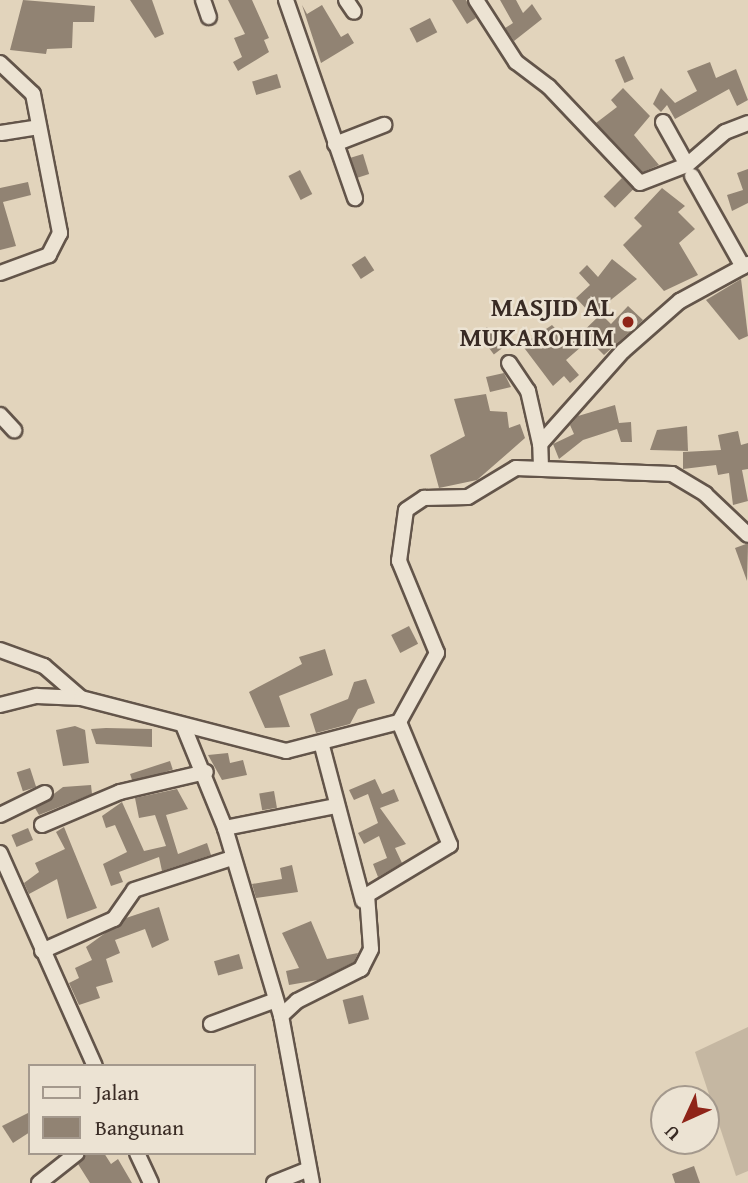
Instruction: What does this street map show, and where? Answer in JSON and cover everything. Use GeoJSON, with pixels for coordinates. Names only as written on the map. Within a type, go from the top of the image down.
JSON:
{"type":"FeatureCollection","features":[{"type":"Feature","properties":{"kind":"street"},"geometry":{"type":"LineString","coordinates":[[202,0],[209,17]]}},
{"type":"Feature","properties":{"kind":"street"},"geometry":{"type":"LineString","coordinates":[[286,0],[355,198]]}},
{"type":"Feature","properties":{"kind":"street"},"geometry":{"type":"LineString","coordinates":[[476,0],[516,62],[549,87],[633,177],[646,185],[690,170],[725,132],[748,123]]}},
{"type":"Feature","properties":{"kind":"street"},"geometry":{"type":"LineString","coordinates":[[0,62],[27,84],[39,127],[60,233],[57,247],[36,264],[0,272]]}},
{"type":"Feature","properties":{"kind":"street"},"geometry":{"type":"LineString","coordinates":[[540,443],[623,351],[680,302],[745,265],[663,122]]}},
{"type":"Feature","properties":{"kind":"street"},"geometry":{"type":"LineString","coordinates":[[335,144],[384,125]]}},
{"type":"Feature","properties":{"kind":"street"},"geometry":{"type":"LineString","coordinates":[[1,133],[39,127]]}},
{"type":"Feature","properties":{"kind":"street"},"geometry":{"type":"LineString","coordinates":[[509,363],[528,391],[540,443],[541,467]]}},
{"type":"Feature","properties":{"kind":"street"},"geometry":{"type":"LineString","coordinates":[[0,415],[14,430]]}},
{"type":"Feature","properties":{"kind":"street"},"geometry":{"type":"LineString","coordinates":[[0,705],[37,696],[81,698],[286,751],[322,746],[399,722],[437,653],[399,561],[405,510],[424,498],[468,497],[516,468],[672,474],[705,494],[748,535]]}},
{"type":"Feature","properties":{"kind":"street"},"geometry":{"type":"LineString","coordinates":[[0,650],[44,666],[81,698]]}},
{"type":"Feature","properties":{"kind":"street"},"geometry":{"type":"LineString","coordinates":[[363,901],[450,845],[399,722]]}},
{"type":"Feature","properties":{"kind":"street"},"geometry":{"type":"LineString","coordinates":[[183,725],[206,772],[225,828],[281,1016],[309,1177],[274,1183]]}},
{"type":"Feature","properties":{"kind":"street"},"geometry":{"type":"LineString","coordinates":[[281,1016],[297,1001],[360,969],[371,949],[363,901],[322,746]]}},
{"type":"Feature","properties":{"kind":"street"},"geometry":{"type":"LineString","coordinates":[[42,825],[120,792],[206,772]]}},
{"type":"Feature","properties":{"kind":"street"},"geometry":{"type":"LineString","coordinates":[[0,814],[45,793]]}},
{"type":"Feature","properties":{"kind":"street"},"geometry":{"type":"LineString","coordinates":[[225,828],[336,806]]}},
{"type":"Feature","properties":{"kind":"street"},"geometry":{"type":"LineString","coordinates":[[0,853],[94,1064]]}},
{"type":"Feature","properties":{"kind":"street"},"geometry":{"type":"LineString","coordinates":[[42,951],[114,919],[134,890],[232,858]]}},
{"type":"Feature","properties":{"kind":"street"},"geometry":{"type":"LineString","coordinates":[[211,1024],[276,1000]]}},
{"type":"Feature","properties":{"kind":"street"},"geometry":{"type":"LineString","coordinates":[[39,1183],[74,1155]]}},
{"type":"Feature","properties":{"kind":"street"},"geometry":{"type":"LineString","coordinates":[[138,1155],[151,1183]]}},
{"type":"Feature","properties":{"kind":"shaded area"},"geometry":{"type":"Polygon","coordinates":[[[748,1027],[748,1171],[736,1176],[720,1128],[720,1085],[706,1085],[695,1052],[748,1027]]]}},
{"type":"Feature","properties":{"kind":"building"},"geometry":{"type":"Polygon","coordinates":[[[23,0],[95,6],[94,22],[73,22],[72,48],[47,49],[46,54],[10,50],[23,0]]]}},
{"type":"Feature","properties":{"kind":"building"},"geometry":{"type":"Polygon","coordinates":[[[130,0],[152,0],[164,34],[155,38],[130,0]]]}},
{"type":"Feature","properties":{"kind":"building"},"geometry":{"type":"Polygon","coordinates":[[[228,0],[252,0],[269,38],[264,40],[269,52],[238,71],[233,62],[242,57],[234,38],[245,34],[228,0]]]}},
{"type":"Feature","properties":{"kind":"building"},"geometry":{"type":"Polygon","coordinates":[[[452,0],[466,0],[476,18],[467,24],[452,0]]]}},
{"type":"Feature","properties":{"kind":"building"},"geometry":{"type":"Polygon","coordinates":[[[500,0],[516,0],[523,13],[532,4],[542,19],[514,41],[505,28],[513,23],[500,0]]]}},
{"type":"Feature","properties":{"kind":"building"},"geometry":{"type":"Polygon","coordinates":[[[302,5],[307,14],[322,5],[341,37],[348,33],[354,43],[321,63],[302,5]]]}},
{"type":"Feature","properties":{"kind":"building"},"geometry":{"type":"Polygon","coordinates":[[[430,18],[437,32],[417,43],[410,28],[430,18]]]}},
{"type":"Feature","properties":{"kind":"building"},"geometry":{"type":"Polygon","coordinates":[[[624,56],[634,79],[625,83],[615,60],[624,56]]]}},
{"type":"Feature","properties":{"kind":"building"},"geometry":{"type":"Polygon","coordinates":[[[710,62],[716,78],[736,69],[748,100],[737,106],[729,89],[675,119],[667,105],[661,112],[653,104],[661,88],[675,103],[697,91],[687,71],[710,62]]]}},
{"type":"Feature","properties":{"kind":"building"},"geometry":{"type":"Polygon","coordinates":[[[277,74],[281,87],[256,95],[252,82],[277,74]]]}},
{"type":"Feature","properties":{"kind":"building"},"geometry":{"type":"Polygon","coordinates":[[[623,88],[650,116],[634,135],[659,165],[643,172],[596,123],[617,107],[611,100],[623,88]]]}},
{"type":"Feature","properties":{"kind":"building"},"geometry":{"type":"Polygon","coordinates":[[[363,154],[369,174],[357,178],[351,158],[363,154]]]}},
{"type":"Feature","properties":{"kind":"building"},"geometry":{"type":"Polygon","coordinates":[[[748,169],[748,203],[732,211],[727,195],[743,190],[737,173],[748,169]]]}},
{"type":"Feature","properties":{"kind":"building"},"geometry":{"type":"Polygon","coordinates":[[[300,170],[312,194],[301,200],[288,176],[300,170]]]}},
{"type":"Feature","properties":{"kind":"building"},"geometry":{"type":"Polygon","coordinates":[[[622,178],[633,189],[615,208],[604,196],[622,178]]]}},
{"type":"Feature","properties":{"kind":"building"},"geometry":{"type":"Polygon","coordinates":[[[28,182],[31,195],[3,202],[16,246],[0,250],[0,188],[28,182]]]}},
{"type":"Feature","properties":{"kind":"building"},"geometry":{"type":"Polygon","coordinates":[[[662,188],[685,206],[678,212],[695,229],[679,243],[698,275],[664,291],[623,245],[642,226],[634,218],[662,188]]]}},
{"type":"Feature","properties":{"kind":"building"},"geometry":{"type":"Polygon","coordinates":[[[365,256],[374,270],[361,279],[352,265],[365,256]]]}},
{"type":"Feature","properties":{"kind":"building"},"geometry":{"type":"Polygon","coordinates":[[[612,259],[637,279],[592,315],[576,298],[590,285],[579,273],[587,265],[598,277],[612,259]]]}},
{"type":"Feature","properties":{"kind":"building"},"geometry":{"type":"Polygon","coordinates":[[[741,279],[748,336],[739,340],[706,300],[741,279]]]}},
{"type":"Feature","properties":{"kind":"building"},"geometry":{"type":"Polygon","coordinates":[[[628,306],[643,320],[604,355],[589,340],[566,360],[579,375],[570,383],[564,376],[553,386],[522,345],[552,325],[570,344],[601,314],[611,324],[628,306]]]}},
{"type":"Feature","properties":{"kind":"building"},"geometry":{"type":"Polygon","coordinates":[[[487,327],[503,348],[494,354],[478,334],[487,327]]]}},
{"type":"Feature","properties":{"kind":"building"},"geometry":{"type":"Polygon","coordinates":[[[504,373],[511,387],[490,392],[486,377],[504,373]]]}},
{"type":"Feature","properties":{"kind":"building"},"geometry":{"type":"Polygon","coordinates":[[[486,394],[490,411],[507,412],[509,428],[520,424],[525,438],[477,480],[439,488],[430,455],[465,436],[454,399],[486,394]]]}},
{"type":"Feature","properties":{"kind":"building"},"geometry":{"type":"Polygon","coordinates":[[[615,405],[619,423],[631,422],[632,442],[621,442],[617,429],[583,440],[559,459],[553,444],[574,434],[570,425],[578,416],[615,405]]]}},
{"type":"Feature","properties":{"kind":"building"},"geometry":{"type":"Polygon","coordinates":[[[687,426],[688,451],[650,450],[657,430],[687,426]]]}},
{"type":"Feature","properties":{"kind":"building"},"geometry":{"type":"Polygon","coordinates":[[[738,431],[741,445],[748,443],[748,469],[742,470],[748,501],[733,505],[729,473],[718,475],[716,465],[683,469],[683,452],[721,450],[718,435],[738,431]]]}},
{"type":"Feature","properties":{"kind":"building"},"geometry":{"type":"Polygon","coordinates":[[[748,544],[747,581],[735,548],[748,544]]]}},
{"type":"Feature","properties":{"kind":"building"},"geometry":{"type":"Polygon","coordinates":[[[409,626],[418,644],[400,653],[391,635],[409,626]]]}},
{"type":"Feature","properties":{"kind":"building"},"geometry":{"type":"Polygon","coordinates":[[[325,649],[333,675],[279,696],[290,727],[265,728],[249,692],[302,664],[299,657],[325,649]]]}},
{"type":"Feature","properties":{"kind":"building"},"geometry":{"type":"Polygon","coordinates":[[[366,679],[375,703],[358,709],[350,724],[316,733],[310,714],[348,699],[354,682],[366,679]]]}},
{"type":"Feature","properties":{"kind":"building"},"geometry":{"type":"Polygon","coordinates":[[[75,726],[85,730],[89,763],[63,766],[56,730],[75,726]]]}},
{"type":"Feature","properties":{"kind":"building"},"geometry":{"type":"Polygon","coordinates":[[[91,729],[152,729],[152,747],[96,744],[91,729]]]}},
{"type":"Feature","properties":{"kind":"building"},"geometry":{"type":"Polygon","coordinates":[[[228,753],[230,763],[243,760],[247,775],[222,780],[208,755],[228,753]]]}},
{"type":"Feature","properties":{"kind":"building"},"geometry":{"type":"Polygon","coordinates":[[[170,761],[173,770],[133,783],[130,774],[170,761]]]}},
{"type":"Feature","properties":{"kind":"building"},"geometry":{"type":"Polygon","coordinates":[[[30,768],[36,787],[23,791],[17,772],[30,768]]]}},
{"type":"Feature","properties":{"kind":"building"},"geometry":{"type":"Polygon","coordinates":[[[375,779],[382,794],[394,789],[399,801],[380,808],[406,844],[395,848],[402,863],[378,877],[373,864],[387,858],[379,836],[364,844],[358,833],[378,823],[368,794],[354,800],[349,790],[375,779]]]}},
{"type":"Feature","properties":{"kind":"building"},"geometry":{"type":"Polygon","coordinates":[[[91,785],[92,794],[39,815],[35,808],[63,787],[91,785]]]}},
{"type":"Feature","properties":{"kind":"building"},"geometry":{"type":"Polygon","coordinates":[[[177,789],[188,809],[166,815],[178,854],[207,843],[211,855],[162,871],[159,857],[119,872],[123,882],[111,886],[103,864],[127,852],[115,825],[106,828],[102,816],[122,802],[144,851],[166,846],[155,815],[139,818],[135,798],[177,789]]]}},
{"type":"Feature","properties":{"kind":"building"},"geometry":{"type":"Polygon","coordinates":[[[274,791],[277,808],[262,810],[259,794],[274,791]]]}},
{"type":"Feature","properties":{"kind":"building"},"geometry":{"type":"Polygon","coordinates":[[[64,827],[97,908],[67,919],[57,879],[29,894],[24,883],[39,872],[35,863],[65,849],[56,832],[64,827]]]}},
{"type":"Feature","properties":{"kind":"building"},"geometry":{"type":"Polygon","coordinates":[[[28,828],[33,840],[17,847],[11,835],[28,828]]]}},
{"type":"Feature","properties":{"kind":"building"},"geometry":{"type":"Polygon","coordinates":[[[292,865],[298,892],[256,898],[252,884],[282,879],[280,868],[292,865]]]}},
{"type":"Feature","properties":{"kind":"building"},"geometry":{"type":"Polygon","coordinates":[[[159,907],[169,940],[152,948],[145,929],[115,940],[120,953],[106,959],[113,982],[96,987],[100,998],[79,1005],[69,983],[79,978],[75,968],[92,960],[86,947],[126,918],[159,907]]]}},
{"type":"Feature","properties":{"kind":"building"},"geometry":{"type":"Polygon","coordinates":[[[311,921],[327,959],[358,953],[354,962],[318,980],[289,985],[286,971],[299,968],[282,933],[311,921]]]}},
{"type":"Feature","properties":{"kind":"building"},"geometry":{"type":"Polygon","coordinates":[[[239,954],[243,968],[218,976],[214,961],[239,954]]]}},
{"type":"Feature","properties":{"kind":"building"},"geometry":{"type":"Polygon","coordinates":[[[363,995],[369,1019],[349,1024],[343,1000],[363,995]]]}},
{"type":"Feature","properties":{"kind":"building"},"geometry":{"type":"Polygon","coordinates":[[[28,1113],[28,1133],[13,1143],[2,1126],[28,1113]]]}},
{"type":"Feature","properties":{"kind":"building"},"geometry":{"type":"Polygon","coordinates":[[[86,1155],[105,1155],[111,1164],[118,1159],[132,1183],[90,1183],[78,1164],[86,1155]]]}},
{"type":"Feature","properties":{"kind":"building"},"geometry":{"type":"Polygon","coordinates":[[[694,1166],[700,1183],[675,1183],[672,1174],[694,1166]]]}},
{"type":"Feature","properties":{"kind":"place","name":"MASJID AL MUKAROHIM"},"geometry":{"type":"Point","coordinates":[628,322]}}]}
